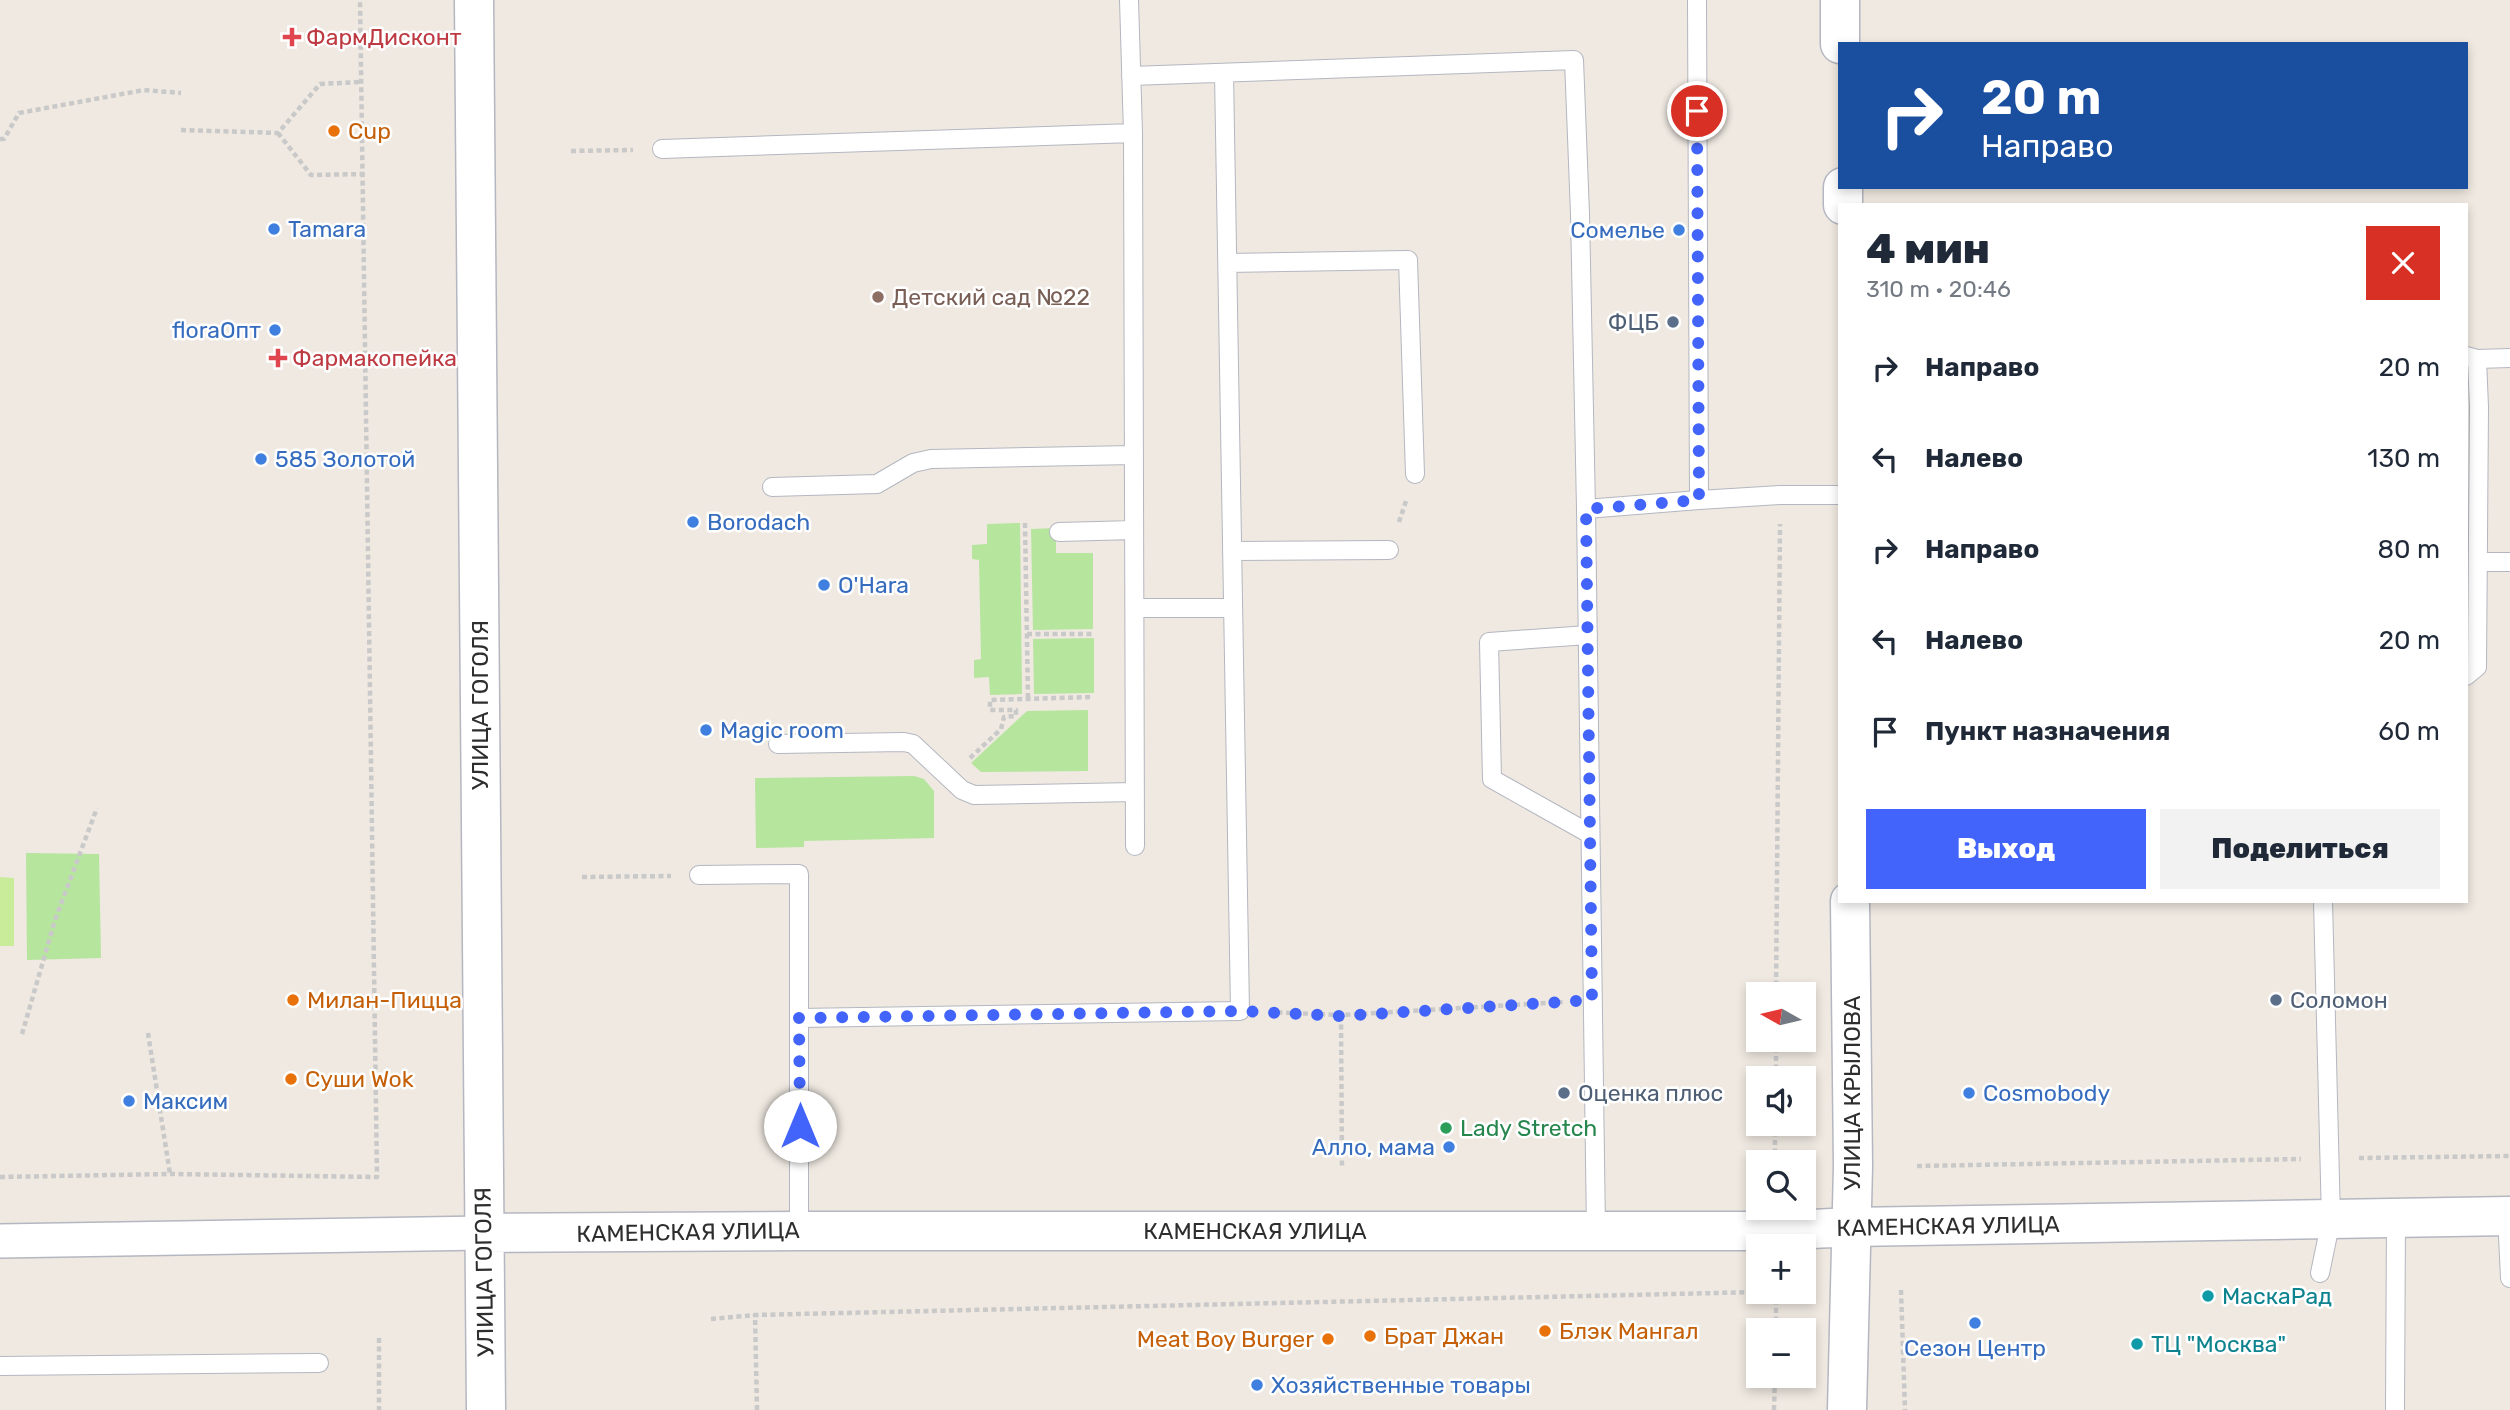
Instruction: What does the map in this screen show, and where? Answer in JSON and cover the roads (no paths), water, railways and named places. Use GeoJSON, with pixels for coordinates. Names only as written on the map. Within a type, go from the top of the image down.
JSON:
{"type":"FeatureCollection","features":[{"type":"Feature","properties":{"kind":"street","name":"УЛИЦА ГОГОЛЯ"},"geometry":{"type":"LineString","coordinates":[[474,0],[486,1410]]}},
{"type":"Feature","properties":{"kind":"street"},"geometry":{"type":"LineString","coordinates":[[1840,0],[1840,42]]}},
{"type":"Feature","properties":{"kind":"street","name":"УЛИЦА КРЫЛОВА"},"geometry":{"type":"LineString","coordinates":[[1847,1410],[1853,1166],[1850,903]]}},
{"type":"Feature","properties":{"kind":"street","name":"КАМЕНСКАЯ УЛИЦА"},"geometry":{"type":"LineString","coordinates":[[0,1241],[799,1231],[1775,1231],[1851,1227],[2508,1216]]}},
{"type":"Feature","properties":{"kind":"lane"},"geometry":{"type":"LineString","coordinates":[[1129,0],[1133,133],[1135,846]]}},
{"type":"Feature","properties":{"kind":"lane"},"geometry":{"type":"LineString","coordinates":[[1697,0],[1699,500]]}},
{"type":"Feature","properties":{"kind":"lane"},"geometry":{"type":"LineString","coordinates":[[1131,76],[1574,60],[1586,509],[1595,1231]]}},
{"type":"Feature","properties":{"kind":"lane"},"geometry":{"type":"LineString","coordinates":[[799,1018],[1240,1011],[1224,73]]}},
{"type":"Feature","properties":{"kind":"lane"},"geometry":{"type":"LineString","coordinates":[[662,149],[1133,133]]}},
{"type":"Feature","properties":{"kind":"lane"},"geometry":{"type":"LineString","coordinates":[[1228,263],[1408,260],[1415,474]]}},
{"type":"Feature","properties":{"kind":"lane"},"geometry":{"type":"LineString","coordinates":[[2468,674],[2477,667],[2479,562],[2479,407],[2471,357],[2510,358]]}},
{"type":"Feature","properties":{"kind":"lane"},"geometry":{"type":"LineString","coordinates":[[772,487],[871,485],[920,460],[931,458],[1134,455]]}},
{"type":"Feature","properties":{"kind":"lane"},"geometry":{"type":"LineString","coordinates":[[1586,509],[1780,495],[1838,495]]}},
{"type":"Feature","properties":{"kind":"lane"},"geometry":{"type":"LineString","coordinates":[[1059,532],[1134,530]]}},
{"type":"Feature","properties":{"kind":"lane"},"geometry":{"type":"LineString","coordinates":[[1232,551],[1389,550]]}},
{"type":"Feature","properties":{"kind":"lane"},"geometry":{"type":"LineString","coordinates":[[2479,562],[2510,562]]}},
{"type":"Feature","properties":{"kind":"lane"},"geometry":{"type":"LineString","coordinates":[[1135,608],[1233,608]]}},
{"type":"Feature","properties":{"kind":"lane"},"geometry":{"type":"LineString","coordinates":[[1588,635],[1489,642],[1492,779],[1590,834]]}},
{"type":"Feature","properties":{"kind":"lane"},"geometry":{"type":"LineString","coordinates":[[778,744],[904,742],[917,747],[962,790],[974,795],[1135,792]]}},
{"type":"Feature","properties":{"kind":"lane"},"geometry":{"type":"LineString","coordinates":[[699,875],[799,874],[799,1231]]}},
{"type":"Feature","properties":{"kind":"lane"},"geometry":{"type":"LineString","coordinates":[[2320,1273],[2331,1220],[2323,903]]}},
{"type":"Feature","properties":{"kind":"lane"},"geometry":{"type":"LineString","coordinates":[[2508,1216],[2510,1278]]}},
{"type":"Feature","properties":{"kind":"lane"},"geometry":{"type":"LineString","coordinates":[[2395,1410],[2396,1218]]}},
{"type":"Feature","properties":{"kind":"lane"},"geometry":{"type":"LineString","coordinates":[[0,1366],[319,1363]]}},
{"type":"Feature","properties":{"kind":"place","name":"ФармДисконт"},"geometry":{"type":"Point","coordinates":[292,37]}},
{"type":"Feature","properties":{"kind":"place","name":"Cup"},"geometry":{"type":"Point","coordinates":[334,131]}},
{"type":"Feature","properties":{"kind":"place","name":"Tamara"},"geometry":{"type":"Point","coordinates":[274,229]}},
{"type":"Feature","properties":{"kind":"place","name":"Сомелье"},"geometry":{"type":"Point","coordinates":[1679,230]}},
{"type":"Feature","properties":{"kind":"place","name":"Детский сад №22"},"geometry":{"type":"Point","coordinates":[878,297]}},
{"type":"Feature","properties":{"kind":"place","name":"ФЦБ"},"geometry":{"type":"Point","coordinates":[1673,322]}},
{"type":"Feature","properties":{"kind":"place","name":"floraОпт"},"geometry":{"type":"Point","coordinates":[275,330]}},
{"type":"Feature","properties":{"kind":"place","name":"Фармакопейка"},"geometry":{"type":"Point","coordinates":[278,358]}},
{"type":"Feature","properties":{"kind":"place","name":"585 Золотой"},"geometry":{"type":"Point","coordinates":[261,459]}},
{"type":"Feature","properties":{"kind":"place","name":"Borodach"},"geometry":{"type":"Point","coordinates":[693,522]}},
{"type":"Feature","properties":{"kind":"place","name":"O'Hara"},"geometry":{"type":"Point","coordinates":[824,585]}},
{"type":"Feature","properties":{"kind":"place","name":"Magic room"},"geometry":{"type":"Point","coordinates":[706,730]}},
{"type":"Feature","properties":{"kind":"place","name":"Милан-Пицца"},"geometry":{"type":"Point","coordinates":[293,1000]}},
{"type":"Feature","properties":{"kind":"place","name":"Соломон"},"geometry":{"type":"Point","coordinates":[2276,1000]}},
{"type":"Feature","properties":{"kind":"place","name":"Суши Wok"},"geometry":{"type":"Point","coordinates":[291,1079]}},
{"type":"Feature","properties":{"kind":"place","name":"Оценка плюс"},"geometry":{"type":"Point","coordinates":[1564,1093]}},
{"type":"Feature","properties":{"kind":"place","name":"Cosmobody"},"geometry":{"type":"Point","coordinates":[1969,1093]}},
{"type":"Feature","properties":{"kind":"place","name":"Максим"},"geometry":{"type":"Point","coordinates":[129,1101]}},
{"type":"Feature","properties":{"kind":"place","name":"Lady Stretch"},"geometry":{"type":"Point","coordinates":[1446,1128]}},
{"type":"Feature","properties":{"kind":"place","name":"Алло, мама"},"geometry":{"type":"Point","coordinates":[1449,1147]}},
{"type":"Feature","properties":{"kind":"place","name":"МаскаРад"},"geometry":{"type":"Point","coordinates":[2208,1296]}},
{"type":"Feature","properties":{"kind":"place","name":"Сезон Центр"},"geometry":{"type":"Point","coordinates":[1975,1323]}},
{"type":"Feature","properties":{"kind":"place","name":"Блэк Мангал"},"geometry":{"type":"Point","coordinates":[1545,1331]}},
{"type":"Feature","properties":{"kind":"place","name":"Брат Джан"},"geometry":{"type":"Point","coordinates":[1370,1336]}},
{"type":"Feature","properties":{"kind":"place","name":"Meat Boy Burger"},"geometry":{"type":"Point","coordinates":[1328,1339]}},
{"type":"Feature","properties":{"kind":"place","name":"ТЦ \"Москва\""},"geometry":{"type":"Point","coordinates":[2137,1344]}},
{"type":"Feature","properties":{"kind":"place","name":"Хозяйственные товары"},"geometry":{"type":"Point","coordinates":[1257,1385]}}]}
